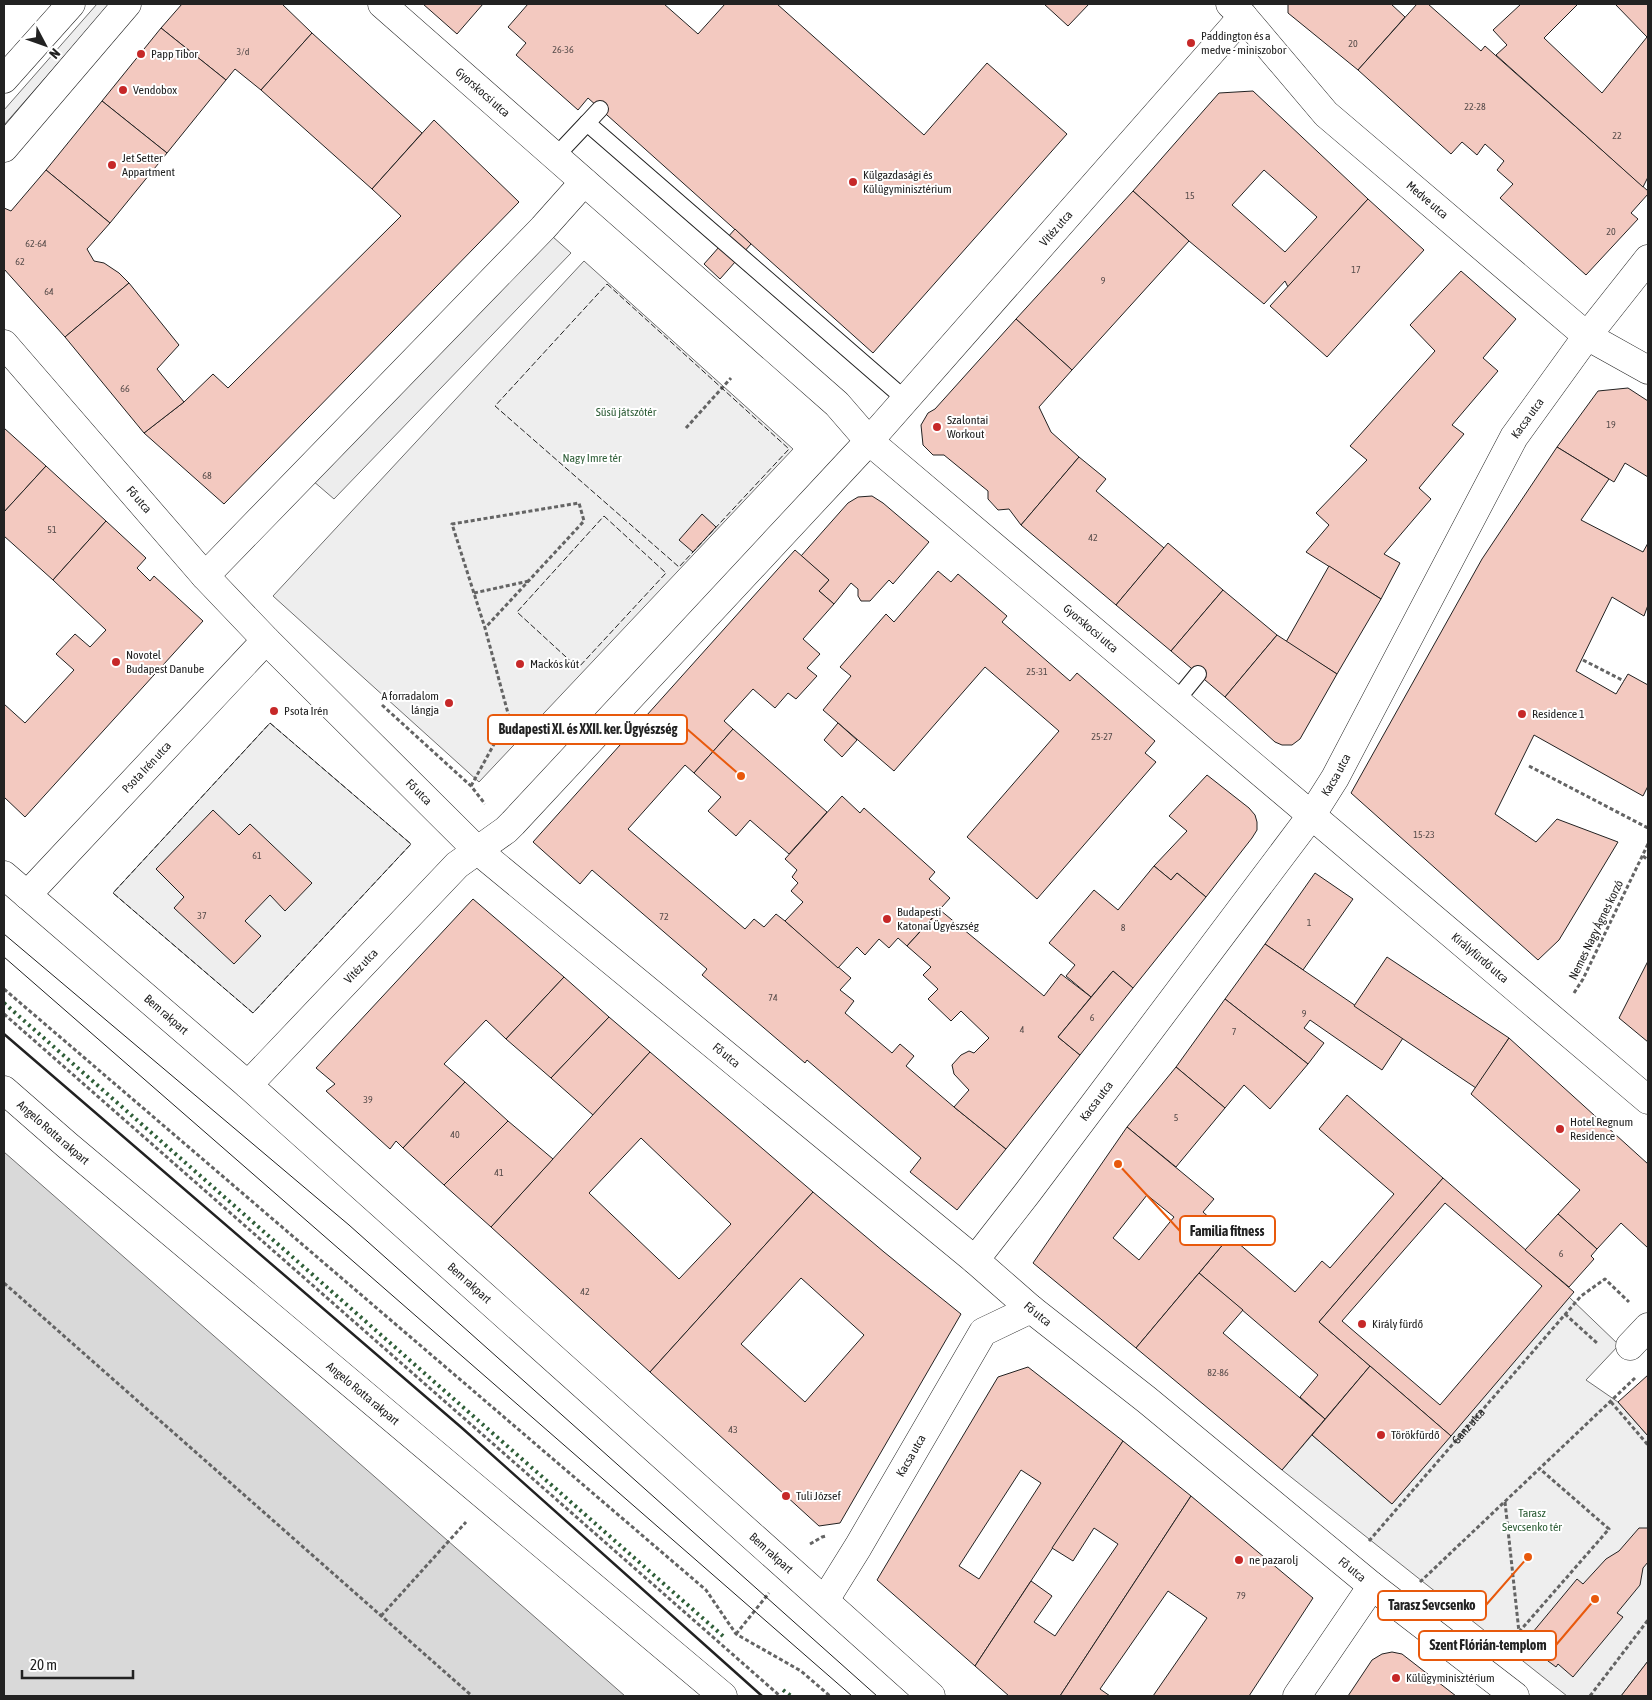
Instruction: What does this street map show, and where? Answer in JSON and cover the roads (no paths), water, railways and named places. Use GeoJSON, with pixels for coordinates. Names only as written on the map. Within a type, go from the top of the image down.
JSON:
{"type":"FeatureCollection","features":[{"type":"Feature","properties":{"kind":"street"},"geometry":{"type":"LineString","coordinates":[[4,80],[71,4]]}},
{"type":"Feature","properties":{"kind":"street"},"geometry":{"type":"LineString","coordinates":[[4,148],[127,4]]}},
{"type":"Feature","properties":{"kind":"street","name":"Gyorskocsi utca"},"geometry":{"type":"LineString","coordinates":[[382,4],[584,182]]}},
{"type":"Feature","properties":{"kind":"street","name":"Medve utca"},"geometry":{"type":"LineString","coordinates":[[1236,10],[1326,114],[1587,336],[1648,370]]}},
{"type":"Feature","properties":{"kind":"street","name":"Vitéz utca"},"geometry":{"type":"LineString","coordinates":[[869,441],[1236,10]]}},
{"type":"Feature","properties":{"kind":"street"},"geometry":{"type":"LineString","coordinates":[[206,576],[536,235],[584,182],[837,404],[869,441],[513,823],[477,850]]}},
{"type":"Feature","properties":{"kind":"street","name":"Kacsa utca"},"geometry":{"type":"LineString","coordinates":[[975,1260],[1034,1185],[1311,816],[1335,778],[1514,437],[1587,336],[1648,260]]}},
{"type":"Feature","properties":{"kind":"street","name":"Fő utca"},"geometry":{"type":"LineString","coordinates":[[4,344],[206,576],[266,640],[477,850],[1372,1586],[1515,1696]]}},
{"type":"Feature","properties":{"kind":"street","name":"Gyorskocsi utca"},"geometry":{"type":"LineString","coordinates":[[869,441],[1311,816]]}},
{"type":"Feature","properties":{"kind":"street","name":"Psota Irén utca"},"geometry":{"type":"LineString","coordinates":[[27,895],[266,640]]}},
{"type":"Feature","properties":{"kind":"street","name":"Királyfürdő utca"},"geometry":{"type":"LineString","coordinates":[[1311,816],[1648,1100]]}},
{"type":"Feature","properties":{"kind":"street","name":"Vitéz utca"},"geometry":{"type":"LineString","coordinates":[[248,1085],[456,865],[477,850]]}},
{"type":"Feature","properties":{"kind":"street","name":"Bem rakpart"},"geometry":{"type":"LineString","coordinates":[[4,874],[248,1085],[931,1696]]}},
{"type":"Feature","properties":{"kind":"street","name":"Angelo Rotta rakpart"},"geometry":{"type":"LineString","coordinates":[[4,1090],[67,1145],[724,1696]]}},
{"type":"Feature","properties":{"kind":"street","name":"Kacsa utca"},"geometry":{"type":"LineString","coordinates":[[825,1600],[858,1547],[983,1332],[1032,1308]]}},
{"type":"Feature","properties":{"kind":"street"},"geometry":{"type":"LineString","coordinates":[[1297,1696],[1372,1586]]}},
{"type":"Feature","properties":{"kind":"lane"},"geometry":{"type":"LineString","coordinates":[[556,157],[600,109]]}},
{"type":"Feature","properties":{"kind":"lane"},"geometry":{"type":"LineString","coordinates":[[587,123],[905,399]]}},
{"type":"Feature","properties":{"kind":"lane"},"geometry":{"type":"LineString","coordinates":[[1176,701],[1198,674]]}},
{"type":"Feature","properties":{"kind":"tram line"},"geometry":{"type":"LineString","coordinates":[[4,934],[349,1225],[877,1696]]}},
{"type":"Feature","properties":{"kind":"tram line"},"geometry":{"type":"LineString","coordinates":[[4,957],[852,1696]]}},
{"type":"Feature","properties":{"kind":"place","name":"Paddington és a medve - miniszobor"},"geometry":{"type":"Point","coordinates":[1191,43]}},
{"type":"Feature","properties":{"kind":"place","name":"Papp Tibor"},"geometry":{"type":"Point","coordinates":[141,54]}},
{"type":"Feature","properties":{"kind":"place","name":"Vendobox"},"geometry":{"type":"Point","coordinates":[123,90]}},
{"type":"Feature","properties":{"kind":"place","name":"Jet Setter Appartment"},"geometry":{"type":"Point","coordinates":[112,165]}},
{"type":"Feature","properties":{"kind":"place","name":"Külgazdasági és Külügyminisztérium"},"geometry":{"type":"Point","coordinates":[853,182]}},
{"type":"Feature","properties":{"kind":"place","name":"Szalontai Workout"},"geometry":{"type":"Point","coordinates":[937,427]}},
{"type":"Feature","properties":{"kind":"place","name":"Novotel Budapest Danube"},"geometry":{"type":"Point","coordinates":[116,662]}},
{"type":"Feature","properties":{"kind":"place","name":"Mackós kút"},"geometry":{"type":"Point","coordinates":[520,664]}},
{"type":"Feature","properties":{"kind":"place","name":"A forradalom lángja"},"geometry":{"type":"Point","coordinates":[449,703]}},
{"type":"Feature","properties":{"kind":"place","name":"Psota Irén"},"geometry":{"type":"Point","coordinates":[274,711]}},
{"type":"Feature","properties":{"kind":"place","name":"Residence 1"},"geometry":{"type":"Point","coordinates":[1522,714]}},
{"type":"Feature","properties":{"kind":"place","name":"Budapesti XI. és XXII. ker. Ügyészség"},"geometry":{"type":"Point","coordinates":[741,776]}},
{"type":"Feature","properties":{"kind":"place","name":"Budapesti Katonai Ügyészség"},"geometry":{"type":"Point","coordinates":[887,919]}},
{"type":"Feature","properties":{"kind":"place","name":"Hotel Regnum Residence"},"geometry":{"type":"Point","coordinates":[1560,1129]}},
{"type":"Feature","properties":{"kind":"place","name":"Familia fitness"},"geometry":{"type":"Point","coordinates":[1118,1164]}},
{"type":"Feature","properties":{"kind":"place","name":"Király fürdő"},"geometry":{"type":"Point","coordinates":[1362,1324]}},
{"type":"Feature","properties":{"kind":"place","name":"Törökfürdő"},"geometry":{"type":"Point","coordinates":[1381,1435]}},
{"type":"Feature","properties":{"kind":"place","name":"Tuli József"},"geometry":{"type":"Point","coordinates":[786,1496]}},
{"type":"Feature","properties":{"kind":"place","name":"Tarasz Sevcsenko"},"geometry":{"type":"Point","coordinates":[1528,1557]}},
{"type":"Feature","properties":{"kind":"place","name":"ne pazarolj"},"geometry":{"type":"Point","coordinates":[1239,1560]}},
{"type":"Feature","properties":{"kind":"place","name":"Szent Flórián-templom"},"geometry":{"type":"Point","coordinates":[1595,1599]}},
{"type":"Feature","properties":{"kind":"place","name":"Külügyminisztérium"},"geometry":{"type":"Point","coordinates":[1396,1678]}},
{"type":"Feature","properties":{"kind":"park label","name":"Süsü játszótér"},"geometry":{"type":"Point","coordinates":[626,412]}},
{"type":"Feature","properties":{"kind":"park label","name":"Nagy Imre tér"},"geometry":{"type":"Point","coordinates":[592,458]}},
{"type":"Feature","properties":{"kind":"park label","name":"Tarasz Sevcsenko tér"},"geometry":{"type":"Point","coordinates":[1532,1520]}}]}
